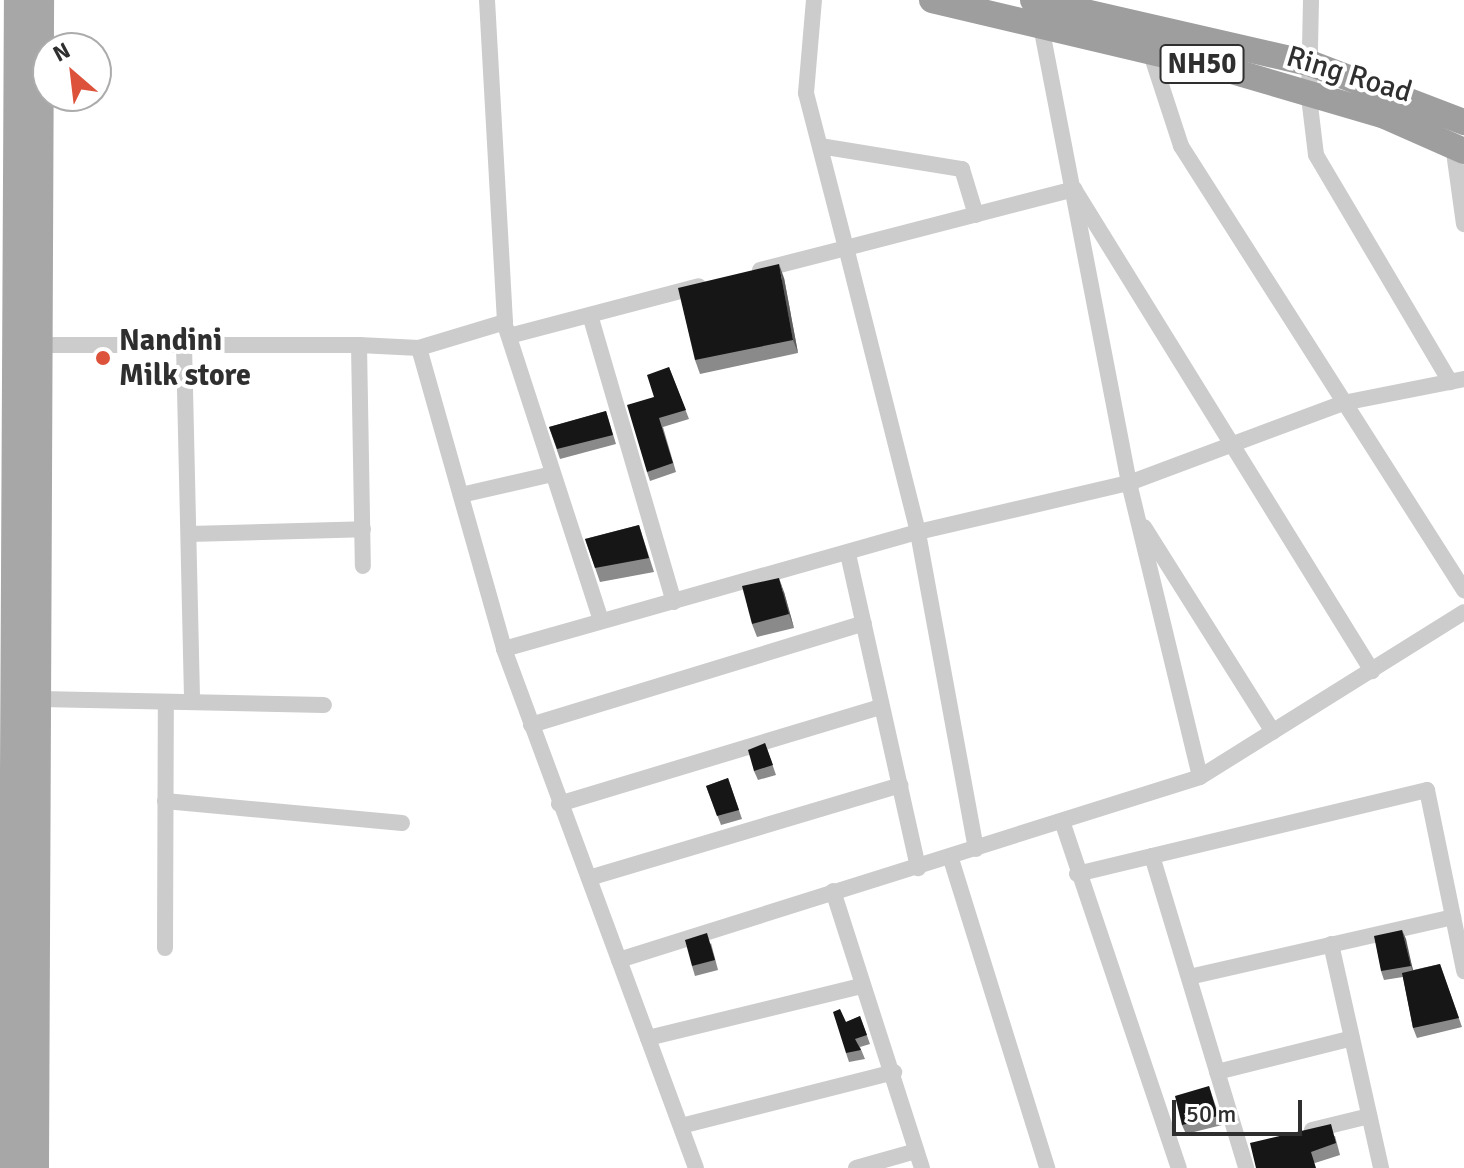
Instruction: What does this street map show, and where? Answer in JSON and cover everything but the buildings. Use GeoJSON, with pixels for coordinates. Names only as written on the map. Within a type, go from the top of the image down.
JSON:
{"type":"FeatureCollection","features":[{"type":"Feature","properties":{"kind":"highway","name":"Ring Road"},"geometry":{"type":"LineString","coordinates":[[932,0],[1232,71],[1309,97],[1460,139]]}},
{"type":"Feature","properties":{"kind":"highway","name":"Ring Road"},"geometry":{"type":"LineString","coordinates":[[1033,0],[1312,64],[1460,139]]}},
{"type":"Feature","properties":{"kind":"main road"},"geometry":{"type":"LineString","coordinates":[[11,1168],[6,1042],[6,924],[17,0]]}},
{"type":"Feature","properties":{"kind":"main road"},"geometry":{"type":"LineString","coordinates":[[36,1168],[41,0]]}},
{"type":"Feature","properties":{"kind":"street"},"geometry":{"type":"LineString","coordinates":[[487,0],[507,329],[601,621]]}},
{"type":"Feature","properties":{"kind":"street"},"geometry":{"type":"LineString","coordinates":[[814,0],[806,93],[918,532],[976,849]]}},
{"type":"Feature","properties":{"kind":"street"},"geometry":{"type":"LineString","coordinates":[[504,649],[918,532],[1129,483],[1343,403],[1457,381],[1316,155],[1309,97],[1311,0]]}},
{"type":"Feature","properties":{"kind":"street"},"geometry":{"type":"LineString","coordinates":[[1041,26],[1129,483],[1200,777]]}},
{"type":"Feature","properties":{"kind":"street"},"geometry":{"type":"LineString","coordinates":[[1150,51],[1181,146],[1464,590]]}},
{"type":"Feature","properties":{"kind":"street"},"geometry":{"type":"LineString","coordinates":[[1460,139],[1464,224]]}},
{"type":"Feature","properties":{"kind":"street"},"geometry":{"type":"LineString","coordinates":[[820,146],[962,169],[976,215]]}},
{"type":"Feature","properties":{"kind":"street"},"geometry":{"type":"LineString","coordinates":[[740,276],[1074,189]]}},
{"type":"Feature","properties":{"kind":"street"},"geometry":{"type":"LineString","coordinates":[[1074,189],[1229,446],[1372,671]]}},
{"type":"Feature","properties":{"kind":"street"},"geometry":{"type":"LineString","coordinates":[[41,345],[359,345],[419,348],[590,315],[710,284]]}},
{"type":"Feature","properties":{"kind":"street"},"geometry":{"type":"LineString","coordinates":[[590,315],[674,602]]}},
{"type":"Feature","properties":{"kind":"street"},"geometry":{"type":"LineString","coordinates":[[184,345],[192,702]]}},
{"type":"Feature","properties":{"kind":"street"},"geometry":{"type":"LineString","coordinates":[[359,345],[363,566]]}},
{"type":"Feature","properties":{"kind":"street"},"geometry":{"type":"LineString","coordinates":[[419,348],[504,649],[696,1168]]}},
{"type":"Feature","properties":{"kind":"street"},"geometry":{"type":"LineString","coordinates":[[461,495],[553,474]]}},
{"type":"Feature","properties":{"kind":"street"},"geometry":{"type":"LineString","coordinates":[[1137,516],[1273,732]]}},
{"type":"Feature","properties":{"kind":"street"},"geometry":{"type":"LineString","coordinates":[[189,534],[363,529]]}},
{"type":"Feature","properties":{"kind":"street"},"geometry":{"type":"LineString","coordinates":[[848,554],[918,868]]}},
{"type":"Feature","properties":{"kind":"street"},"geometry":{"type":"LineString","coordinates":[[619,960],[833,891],[951,859],[1200,777],[1464,612]]}},
{"type":"Feature","properties":{"kind":"street"},"geometry":{"type":"LineString","coordinates":[[531,725],[864,623]]}},
{"type":"Feature","properties":{"kind":"street"},"geometry":{"type":"LineString","coordinates":[[40,699],[324,705]]}},
{"type":"Feature","properties":{"kind":"street"},"geometry":{"type":"LineString","coordinates":[[165,948],[166,702]]}},
{"type":"Feature","properties":{"kind":"street"},"geometry":{"type":"LineString","coordinates":[[559,804],[881,707]]}},
{"type":"Feature","properties":{"kind":"street"},"geometry":{"type":"LineString","coordinates":[[589,878],[900,785]]}},
{"type":"Feature","properties":{"kind":"street"},"geometry":{"type":"LineString","coordinates":[[1077,874],[1427,790],[1464,971]]}},
{"type":"Feature","properties":{"kind":"street"},"geometry":{"type":"LineString","coordinates":[[165,801],[402,823]]}},
{"type":"Feature","properties":{"kind":"street"},"geometry":{"type":"LineString","coordinates":[[1062,821],[1077,874],[1179,1168]]}},
{"type":"Feature","properties":{"kind":"street"},"geometry":{"type":"LineString","coordinates":[[1152,856],[1217,1072],[1247,1145],[1246,1168]]}},
{"type":"Feature","properties":{"kind":"street"},"geometry":{"type":"LineString","coordinates":[[951,859],[1047,1168]]}},
{"type":"Feature","properties":{"kind":"street"},"geometry":{"type":"LineString","coordinates":[[833,891],[862,986],[894,1072],[922,1168]]}},
{"type":"Feature","properties":{"kind":"street"},"geometry":{"type":"LineString","coordinates":[[1189,977],[1453,917]]}},
{"type":"Feature","properties":{"kind":"street"},"geometry":{"type":"LineString","coordinates":[[1331,944],[1381,1168]]}},
{"type":"Feature","properties":{"kind":"street"},"geometry":{"type":"LineString","coordinates":[[648,1038],[862,986]]}},
{"type":"Feature","properties":{"kind":"street"},"geometry":{"type":"LineString","coordinates":[[1217,1072],[1352,1038]]}},
{"type":"Feature","properties":{"kind":"street"},"geometry":{"type":"LineString","coordinates":[[681,1126],[894,1072]]}},
{"type":"Feature","properties":{"kind":"street"},"geometry":{"type":"LineString","coordinates":[[1297,1133],[1369,1116]]}},
{"type":"Feature","properties":{"kind":"street"},"geometry":{"type":"LineString","coordinates":[[856,1168],[916,1151]]}},
{"type":"Feature","properties":{"kind":"place","name":"Nandini Milk store"},"geometry":{"type":"Point","coordinates":[103,358]}}]}
